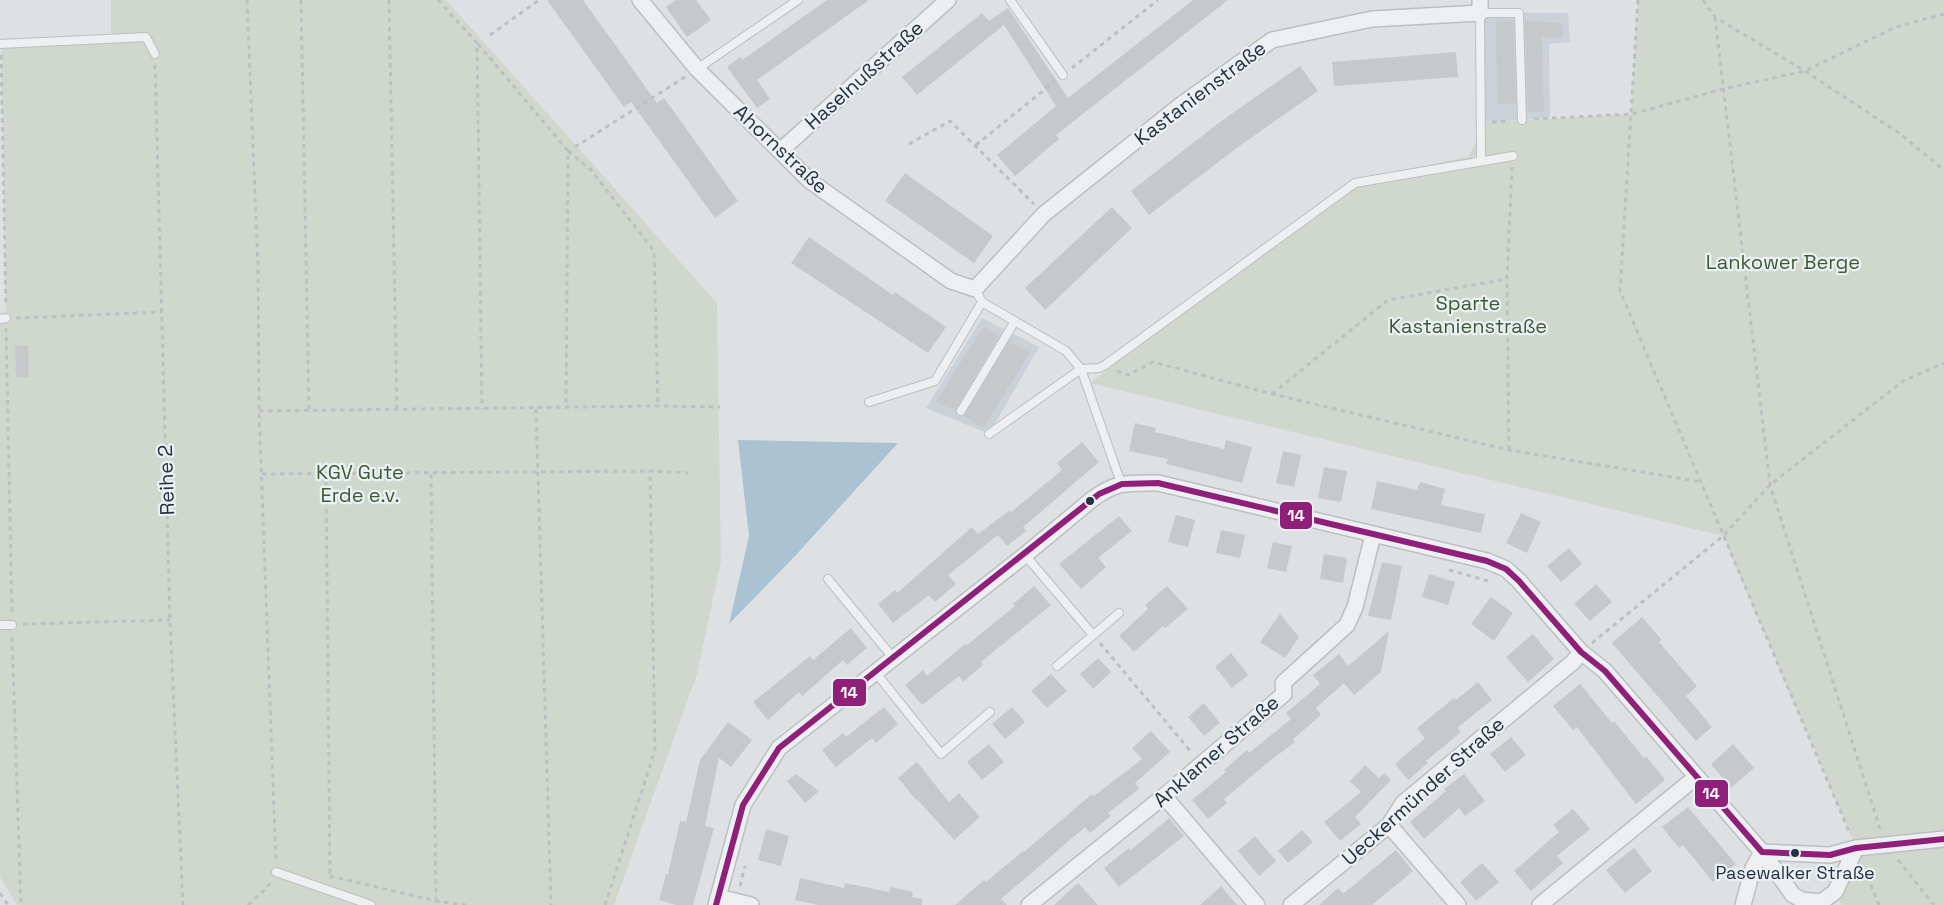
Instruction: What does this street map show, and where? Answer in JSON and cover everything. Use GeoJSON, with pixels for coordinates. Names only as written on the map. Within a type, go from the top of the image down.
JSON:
{"type":"FeatureCollection","features":[{"type":"Feature","properties":{"kind":"street","name":"Ahornstraße"},"geometry":{"type":"LineString","coordinates":[[640,0],[697,69],[810,181],[951,281],[979,296]]}},
{"type":"Feature","properties":{"kind":"street","name":"Haselnußstraße"},"geometry":{"type":"LineString","coordinates":[[780,151],[948,0]]}},
{"type":"Feature","properties":{"kind":"street","name":"Kastanienstraße"},"geometry":{"type":"LineString","coordinates":[[979,296],[1044,214],[1182,104],[1272,40],[1372,19],[1480,6]]}},
{"type":"Feature","properties":{"kind":"street"},"geometry":{"type":"LineString","coordinates":[[744,903],[717,901],[743,805],[779,748],[1025,555],[1100,493],[1121,483],[1158,483],[1486,561],[1506,569],[1581,652],[1605,671],[1762,852],[1793,895],[1802,900],[1821,902],[1835,892],[1856,848]]}},
{"type":"Feature","properties":{"kind":"street","name":"Anklamer Straße"},"geometry":{"type":"LineString","coordinates":[[1029,905],[1164,796],[1284,694],[1283,683],[1347,625],[1373,535]]}},
{"type":"Feature","properties":{"kind":"street","name":"Ueckermünder Straße"},"geometry":{"type":"LineString","coordinates":[[1291,905],[1389,825],[1403,802],[1573,662],[1581,652]]}},
{"type":"Feature","properties":{"kind":"street"},"geometry":{"type":"LineString","coordinates":[[1539,905],[1696,777]]}},
{"type":"Feature","properties":{"kind":"street"},"geometry":{"type":"LineString","coordinates":[[1164,796],[1257,905]]}},
{"type":"Feature","properties":{"kind":"street"},"geometry":{"type":"LineString","coordinates":[[1389,825],[1458,905]]}},
{"type":"Feature","properties":{"kind":"street"},"geometry":{"type":"LineString","coordinates":[[1762,852],[1830,855],[1856,848],[1944,839]]}},
{"type":"Feature","properties":{"kind":"street"},"geometry":{"type":"LineString","coordinates":[[1743,905],[1753,868],[1762,852]]}},
{"type":"Feature","properties":{"kind":"lane"},"geometry":{"type":"LineString","coordinates":[[697,69],[798,0]]}},
{"type":"Feature","properties":{"kind":"lane"},"geometry":{"type":"LineString","coordinates":[[1010,0],[1063,75]]}},
{"type":"Feature","properties":{"kind":"lane"},"geometry":{"type":"LineString","coordinates":[[1481,160],[1480,6],[1519,13],[1522,120]]}},
{"type":"Feature","properties":{"kind":"lane"},"geometry":{"type":"LineString","coordinates":[[1,44],[146,37],[155,54]]}},
{"type":"Feature","properties":{"kind":"lane"},"geometry":{"type":"LineString","coordinates":[[988,434],[1081,369],[1099,368],[1105,365],[1354,183],[1513,156]]}},
{"type":"Feature","properties":{"kind":"lane"},"geometry":{"type":"LineString","coordinates":[[869,402],[935,381],[979,296],[1015,321],[1066,351],[1081,369],[1121,483]]}},
{"type":"Feature","properties":{"kind":"lane"},"geometry":{"type":"LineString","coordinates":[[961,411],[1015,321]]}},
{"type":"Feature","properties":{"kind":"lane"},"geometry":{"type":"LineString","coordinates":[[1025,555],[1093,635]]}},
{"type":"Feature","properties":{"kind":"lane"},"geometry":{"type":"LineString","coordinates":[[828,579],[894,659]]}},
{"type":"Feature","properties":{"kind":"lane"},"geometry":{"type":"LineString","coordinates":[[1057,666],[1119,613]]}},
{"type":"Feature","properties":{"kind":"lane"},"geometry":{"type":"LineString","coordinates":[[0,625],[12,625]]}},
{"type":"Feature","properties":{"kind":"lane"},"geometry":{"type":"LineString","coordinates":[[876,673],[941,754],[990,712]]}},
{"type":"Feature","properties":{"kind":"lane"},"geometry":{"type":"LineString","coordinates":[[276,872],[371,905]]}},
{"type":"Feature","properties":{"kind":"path"},"geometry":{"type":"LineString","coordinates":[[247,0],[258,266],[259,411],[276,872],[267,888],[248,905]]}},
{"type":"Feature","properties":{"kind":"path"},"geometry":{"type":"LineString","coordinates":[[300,0],[309,411]]}},
{"type":"Feature","properties":{"kind":"path"},"geometry":{"type":"LineString","coordinates":[[389,0],[397,410]]}},
{"type":"Feature","properties":{"kind":"path"},"geometry":{"type":"LineString","coordinates":[[438,0],[568,151],[591,170],[654,251],[658,406]]}},
{"type":"Feature","properties":{"kind":"path"},"geometry":{"type":"LineString","coordinates":[[490,35],[539,0]]}},
{"type":"Feature","properties":{"kind":"path"},"geometry":{"type":"LineString","coordinates":[[1638,0],[1620,291],[1880,905]]}},
{"type":"Feature","properties":{"kind":"path"},"geometry":{"type":"LineString","coordinates":[[1703,0],[1715,17],[1899,133],[1944,170]]}},
{"type":"Feature","properties":{"kind":"path"},"geometry":{"type":"LineString","coordinates":[[1480,122],[1632,114],[1723,89],[1804,72],[1896,27],[1944,14]]}},
{"type":"Feature","properties":{"kind":"path"},"geometry":{"type":"LineString","coordinates":[[1715,17],[1770,485],[1885,845],[1934,905]]}},
{"type":"Feature","properties":{"kind":"path"},"geometry":{"type":"LineString","coordinates":[[477,43],[482,409]]}},
{"type":"Feature","properties":{"kind":"path"},"geometry":{"type":"LineString","coordinates":[[1,44],[3,318],[21,905]]}},
{"type":"Feature","properties":{"kind":"path","name":"Reihe 2"},"geometry":{"type":"LineString","coordinates":[[155,54],[170,620],[183,905]]}},
{"type":"Feature","properties":{"kind":"path"},"geometry":{"type":"LineString","coordinates":[[575,147],[697,69]]}},
{"type":"Feature","properties":{"kind":"path"},"geometry":{"type":"LineString","coordinates":[[909,144],[950,121],[1044,214]]}},
{"type":"Feature","properties":{"kind":"path"},"geometry":{"type":"LineString","coordinates":[[566,408],[568,151]]}},
{"type":"Feature","properties":{"kind":"path"},"geometry":{"type":"LineString","coordinates":[[1509,450],[1507,279],[1513,156]]}},
{"type":"Feature","properties":{"kind":"path"},"geometry":{"type":"LineString","coordinates":[[1272,394],[1388,300],[1507,279]]}},
{"type":"Feature","properties":{"kind":"path"},"geometry":{"type":"LineString","coordinates":[[3,318],[162,312]]}},
{"type":"Feature","properties":{"kind":"path"},"geometry":{"type":"LineString","coordinates":[[1105,365],[1128,375],[1153,362],[1272,394],[1509,450],[1702,482]]}},
{"type":"Feature","properties":{"kind":"path"},"geometry":{"type":"LineString","coordinates":[[1581,652],[1723,536],[1770,485],[1903,381],[1944,363]]}},
{"type":"Feature","properties":{"kind":"path"},"geometry":{"type":"LineString","coordinates":[[259,411],[720,407]]}},
{"type":"Feature","properties":{"kind":"path"},"geometry":{"type":"LineString","coordinates":[[536,409],[551,905]]}},
{"type":"Feature","properties":{"kind":"path"},"geometry":{"type":"LineString","coordinates":[[262,474],[650,471],[688,473]]}},
{"type":"Feature","properties":{"kind":"path"},"geometry":{"type":"LineString","coordinates":[[605,905],[655,750],[650,471]]}},
{"type":"Feature","properties":{"kind":"path"},"geometry":{"type":"LineString","coordinates":[[326,473],[330,892]]}},
{"type":"Feature","properties":{"kind":"path"},"geometry":{"type":"LineString","coordinates":[[431,474],[436,903]]}},
{"type":"Feature","properties":{"kind":"path"},"geometry":{"type":"LineString","coordinates":[[1444,568],[1497,583]]}},
{"type":"Feature","properties":{"kind":"path"},"geometry":{"type":"LineString","coordinates":[[12,625],[170,620]]}},
{"type":"Feature","properties":{"kind":"path"},"geometry":{"type":"LineString","coordinates":[[1093,635],[1201,764]]}},
{"type":"Feature","properties":{"kind":"path"},"geometry":{"type":"LineString","coordinates":[[744,903],[746,860]]}},
{"type":"Feature","properties":{"kind":"path"},"geometry":{"type":"LineString","coordinates":[[330,876],[436,903],[466,905]]}},
{"type":"Feature","properties":{"kind":"path"},"geometry":{"type":"LineString","coordinates":[[0,893],[8,905]]}},
{"type":"Feature","properties":{"kind":"shaded area"},"geometry":{"type":"Polygon","coordinates":[[[1480,13],[1568,13],[1570,42],[1549,44],[1550,118],[1480,122],[1480,13]]]}},
{"type":"Feature","properties":{"kind":"shaded area"},"geometry":{"type":"Polygon","coordinates":[[[982,318],[1039,347],[989,434],[926,408],[982,318]]]}},
{"type":"Feature","properties":{"kind":"green space","name":"KGV Gute Erde e.v."},"geometry":{"type":"Polygon","coordinates":[[[111,0],[446,0],[717,303],[721,561],[697,674],[614,905],[17,905],[0,877],[0,319],[6,318],[1,44],[111,40],[111,0]]]}},
{"type":"Feature","properties":{"kind":"green space"},"geometry":{"type":"Polygon","coordinates":[[[1638,0],[1944,0],[1944,905],[1841,905],[1835,892],[1856,848],[1723,536],[1090,383],[1352,180],[1468,157],[1486,122],[1631,114],[1638,0]]]}},
{"type":"Feature","properties":{"kind":"water"},"geometry":{"type":"Polygon","coordinates":[[[738,440],[898,443],[796,555],[729,624],[749,536],[738,440]]]}},
{"type":"Feature","properties":{"kind":"building"},"geometry":{"type":"Polygon","coordinates":[[[547,0],[583,0],[657,103],[664,98],[738,201],[715,218],[631,102],[624,107],[547,0]]]}},
{"type":"Feature","properties":{"kind":"building"},"geometry":{"type":"Polygon","coordinates":[[[676,0],[696,0],[711,20],[687,37],[666,7],[676,0]]]}},
{"type":"Feature","properties":{"kind":"building"},"geometry":{"type":"Polygon","coordinates":[[[827,0],[869,0],[757,80],[770,99],[757,108],[727,67],[740,57],[742,60],[827,0]]]}},
{"type":"Feature","properties":{"kind":"building"},"geometry":{"type":"Polygon","coordinates":[[[1193,0],[1228,0],[1056,135],[1059,139],[1015,176],[997,155],[1056,106],[1004,25],[917,95],[902,77],[982,13],[989,21],[1008,8],[1068,98],[1193,0]]]}},
{"type":"Feature","properties":{"kind":"building"},"geometry":{"type":"Polygon","coordinates":[[[1496,21],[1513,21],[1516,103],[1497,104],[1496,21]]]}},
{"type":"Feature","properties":{"kind":"building"},"geometry":{"type":"Polygon","coordinates":[[[1525,21],[1563,23],[1562,38],[1542,37],[1544,112],[1528,112],[1525,21]]]}},
{"type":"Feature","properties":{"kind":"building"},"geometry":{"type":"Polygon","coordinates":[[[1456,52],[1458,77],[1334,86],[1332,62],[1456,52]]]}},
{"type":"Feature","properties":{"kind":"building"},"geometry":{"type":"Polygon","coordinates":[[[1300,66],[1318,91],[1238,147],[1149,215],[1131,191],[1220,122],[1300,66]]]}},
{"type":"Feature","properties":{"kind":"building"},"geometry":{"type":"Polygon","coordinates":[[[905,173],[993,236],[974,263],[885,201],[905,173]]]}},
{"type":"Feature","properties":{"kind":"building"},"geometry":{"type":"Polygon","coordinates":[[[1112,207],[1132,228],[1045,310],[1025,288],[1112,207]]]}},
{"type":"Feature","properties":{"kind":"building"},"geometry":{"type":"Polygon","coordinates":[[[809,237],[893,295],[895,292],[946,327],[928,353],[791,263],[809,237]]]}},
{"type":"Feature","properties":{"kind":"building"},"geometry":{"type":"Polygon","coordinates":[[[984,326],[999,336],[955,410],[951,407],[950,409],[936,401],[984,326]]]}},
{"type":"Feature","properties":{"kind":"building"},"geometry":{"type":"Polygon","coordinates":[[[1009,342],[1030,353],[983,428],[964,416],[1009,342]]]}},
{"type":"Feature","properties":{"kind":"building"},"geometry":{"type":"Polygon","coordinates":[[[28,345],[29,377],[16,377],[15,346],[28,345]]]}},
{"type":"Feature","properties":{"kind":"building"},"geometry":{"type":"Polygon","coordinates":[[[1135,423],[1156,428],[1155,432],[1224,449],[1226,440],[1252,447],[1242,483],[1166,464],[1168,459],[1129,451],[1135,423]]]}},
{"type":"Feature","properties":{"kind":"building"},"geometry":{"type":"Polygon","coordinates":[[[1082,442],[1099,462],[1023,527],[1026,531],[1007,546],[998,535],[948,575],[956,584],[935,602],[929,595],[893,623],[878,604],[895,590],[897,593],[972,527],[978,534],[1010,510],[1011,512],[1062,470],[1057,463],[1082,442]]]}},
{"type":"Feature","properties":{"kind":"building"},"geometry":{"type":"Polygon","coordinates":[[[1283,451],[1301,455],[1294,487],[1276,483],[1283,451]]]}},
{"type":"Feature","properties":{"kind":"building"},"geometry":{"type":"Polygon","coordinates":[[[1324,467],[1347,471],[1341,502],[1318,498],[1324,467]]]}},
{"type":"Feature","properties":{"kind":"building"},"geometry":{"type":"Polygon","coordinates":[[[1377,481],[1417,490],[1420,482],[1445,489],[1441,505],[1485,514],[1481,533],[1371,509],[1377,481]]]}},
{"type":"Feature","properties":{"kind":"building"},"geometry":{"type":"Polygon","coordinates":[[[1521,513],[1541,522],[1527,553],[1506,543],[1521,513]]]}},
{"type":"Feature","properties":{"kind":"building"},"geometry":{"type":"Polygon","coordinates":[[[1176,515],[1195,520],[1188,547],[1168,542],[1176,515]]]}},
{"type":"Feature","properties":{"kind":"building"},"geometry":{"type":"Polygon","coordinates":[[[1119,516],[1132,531],[1098,558],[1106,567],[1081,589],[1059,564],[1119,516]]]}},
{"type":"Feature","properties":{"kind":"building"},"geometry":{"type":"Polygon","coordinates":[[[1221,530],[1245,535],[1240,558],[1216,553],[1221,530]]]}},
{"type":"Feature","properties":{"kind":"building"},"geometry":{"type":"Polygon","coordinates":[[[1273,542],[1292,546],[1286,572],[1267,568],[1273,542]]]}},
{"type":"Feature","properties":{"kind":"building"},"geometry":{"type":"Polygon","coordinates":[[[1569,548],[1582,564],[1561,582],[1547,566],[1569,548]]]}},
{"type":"Feature","properties":{"kind":"building"},"geometry":{"type":"Polygon","coordinates":[[[1324,554],[1347,558],[1343,583],[1320,579],[1324,554]]]}},
{"type":"Feature","properties":{"kind":"building"},"geometry":{"type":"Polygon","coordinates":[[[1382,562],[1402,566],[1391,620],[1368,616],[1382,562]]]}},
{"type":"Feature","properties":{"kind":"building"},"geometry":{"type":"Polygon","coordinates":[[[1429,574],[1455,582],[1448,605],[1422,597],[1429,574]]]}},
{"type":"Feature","properties":{"kind":"building"},"geometry":{"type":"Polygon","coordinates":[[[1596,584],[1612,602],[1590,621],[1574,604],[1596,584]]]}},
{"type":"Feature","properties":{"kind":"building"},"geometry":{"type":"Polygon","coordinates":[[[1034,586],[1051,605],[981,662],[983,665],[963,682],[959,676],[922,705],[905,685],[923,670],[927,676],[1015,606],[1013,604],[1034,586]]]}},
{"type":"Feature","properties":{"kind":"building"},"geometry":{"type":"Polygon","coordinates":[[[1167,586],[1188,609],[1165,628],[1163,626],[1134,652],[1119,636],[1148,609],[1145,605],[1167,586]]]}},
{"type":"Feature","properties":{"kind":"building"},"geometry":{"type":"Polygon","coordinates":[[[1491,597],[1513,613],[1494,641],[1471,624],[1491,597]]]}},
{"type":"Feature","properties":{"kind":"building"},"geometry":{"type":"Polygon","coordinates":[[[1280,614],[1299,637],[1285,658],[1260,642],[1280,614]]]}},
{"type":"Feature","properties":{"kind":"building"},"geometry":{"type":"Polygon","coordinates":[[[1642,617],[1662,640],[1659,642],[1697,686],[1686,696],[1712,727],[1696,741],[1612,643],[1642,617]]]}},
{"type":"Feature","properties":{"kind":"building"},"geometry":{"type":"Polygon","coordinates":[[[851,628],[867,648],[847,665],[843,660],[802,696],[799,692],[768,720],[753,702],[810,656],[813,660],[851,628]]]}},
{"type":"Feature","properties":{"kind":"building"},"geometry":{"type":"Polygon","coordinates":[[[1389,631],[1381,672],[1354,695],[1344,683],[1316,708],[1321,715],[1293,739],[1295,742],[1224,799],[1227,803],[1208,819],[1192,800],[1226,772],[1224,770],[1247,750],[1249,753],[1291,719],[1286,713],[1320,684],[1313,675],[1339,654],[1348,666],[1389,631]]]}},
{"type":"Feature","properties":{"kind":"building"},"geometry":{"type":"Polygon","coordinates":[[[1533,634],[1554,659],[1528,682],[1506,657],[1533,634]]]}},
{"type":"Feature","properties":{"kind":"building"},"geometry":{"type":"Polygon","coordinates":[[[1231,653],[1248,675],[1232,688],[1215,667],[1231,653]]]}},
{"type":"Feature","properties":{"kind":"building"},"geometry":{"type":"Polygon","coordinates":[[[1098,658],[1111,672],[1093,689],[1080,674],[1098,658]]]}},
{"type":"Feature","properties":{"kind":"building"},"geometry":{"type":"Polygon","coordinates":[[[1051,674],[1067,691],[1047,708],[1031,691],[1051,674]]]}},
{"type":"Feature","properties":{"kind":"building"},"geometry":{"type":"Polygon","coordinates":[[[1478,682],[1492,700],[1457,728],[1461,732],[1426,761],[1428,763],[1408,780],[1395,764],[1425,738],[1417,728],[1478,682]]]}},
{"type":"Feature","properties":{"kind":"building"},"geometry":{"type":"Polygon","coordinates":[[[1580,684],[1612,723],[1614,721],[1665,780],[1636,804],[1577,727],[1573,730],[1553,706],[1580,684]]]}},
{"type":"Feature","properties":{"kind":"building"},"geometry":{"type":"Polygon","coordinates":[[[1204,703],[1220,723],[1204,736],[1188,717],[1204,703]]]}},
{"type":"Feature","properties":{"kind":"building"},"geometry":{"type":"Polygon","coordinates":[[[884,707],[898,724],[876,743],[872,738],[836,767],[822,750],[843,733],[846,737],[884,707]]]}},
{"type":"Feature","properties":{"kind":"building"},"geometry":{"type":"Polygon","coordinates":[[[1012,707],[1025,722],[1005,739],[992,724],[1012,707]]]}},
{"type":"Feature","properties":{"kind":"building"},"geometry":{"type":"Polygon","coordinates":[[[728,722],[752,740],[731,767],[719,758],[705,826],[714,828],[693,905],[676,905],[659,900],[666,874],[668,874],[680,821],[686,822],[700,760],[728,722]]]}},
{"type":"Feature","properties":{"kind":"building"},"geometry":{"type":"Polygon","coordinates":[[[1151,731],[1170,752],[1135,783],[1139,789],[1108,813],[1111,816],[1090,833],[1085,827],[1001,899],[1007,905],[955,905],[984,880],[986,882],[1024,852],[1092,794],[1094,796],[1142,759],[1132,748],[1151,731]]]}},
{"type":"Feature","properties":{"kind":"building"},"geometry":{"type":"Polygon","coordinates":[[[1511,737],[1526,755],[1505,772],[1490,754],[1511,737]]]}},
{"type":"Feature","properties":{"kind":"building"},"geometry":{"type":"Polygon","coordinates":[[[989,744],[1004,762],[982,780],[967,762],[989,744]]]}},
{"type":"Feature","properties":{"kind":"building"},"geometry":{"type":"Polygon","coordinates":[[[1733,744],[1754,768],[1731,788],[1711,764],[1733,744]]]}},
{"type":"Feature","properties":{"kind":"building"},"geometry":{"type":"Polygon","coordinates":[[[917,762],[949,802],[959,793],[980,817],[954,840],[898,778],[917,762]]]}},
{"type":"Feature","properties":{"kind":"building"},"geometry":{"type":"Polygon","coordinates":[[[1365,765],[1379,778],[1385,773],[1391,780],[1355,817],[1361,824],[1340,841],[1324,822],[1361,792],[1350,781],[1365,765]]]}},
{"type":"Feature","properties":{"kind":"building"},"geometry":{"type":"Polygon","coordinates":[[[796,774],[819,791],[805,803],[787,781],[796,774]]]}},
{"type":"Feature","properties":{"kind":"building"},"geometry":{"type":"Polygon","coordinates":[[[1464,774],[1485,801],[1465,816],[1459,808],[1424,839],[1410,822],[1446,791],[1444,789],[1464,774]]]}},
{"type":"Feature","properties":{"kind":"building"},"geometry":{"type":"Polygon","coordinates":[[[1688,807],[1736,864],[1713,882],[1683,845],[1679,848],[1662,827],[1688,807]]]}},
{"type":"Feature","properties":{"kind":"building"},"geometry":{"type":"Polygon","coordinates":[[[1573,809],[1590,829],[1557,856],[1563,863],[1531,891],[1514,871],[1559,832],[1553,825],[1573,809]]]}},
{"type":"Feature","properties":{"kind":"building"},"geometry":{"type":"Polygon","coordinates":[[[1169,818],[1184,836],[1119,887],[1104,868],[1129,848],[1131,850],[1169,818]]]}},
{"type":"Feature","properties":{"kind":"building"},"geometry":{"type":"Polygon","coordinates":[[[766,829],[789,836],[781,866],[758,860],[766,829]]]}},
{"type":"Feature","properties":{"kind":"building"},"geometry":{"type":"Polygon","coordinates":[[[1302,830],[1313,842],[1288,863],[1278,851],[1302,830]]]}},
{"type":"Feature","properties":{"kind":"building"},"geometry":{"type":"Polygon","coordinates":[[[1255,836],[1276,861],[1259,876],[1238,851],[1255,836]]]}},
{"type":"Feature","properties":{"kind":"building"},"geometry":{"type":"Polygon","coordinates":[[[1634,848],[1652,871],[1625,893],[1606,870],[1634,848]]]}},
{"type":"Feature","properties":{"kind":"building"},"geometry":{"type":"Polygon","coordinates":[[[1396,850],[1413,871],[1372,905],[1319,905],[1338,888],[1343,894],[1396,850]]]}},
{"type":"Feature","properties":{"kind":"building"},"geometry":{"type":"Polygon","coordinates":[[[1482,863],[1499,882],[1476,901],[1460,882],[1482,863]]]}},
{"type":"Feature","properties":{"kind":"building"},"geometry":{"type":"Polygon","coordinates":[[[800,878],[844,888],[845,883],[889,892],[891,887],[913,892],[912,897],[922,899],[922,905],[818,905],[795,900],[800,878]]]}},
{"type":"Feature","properties":{"kind":"building"},"geometry":{"type":"Polygon","coordinates":[[[1078,883],[1098,905],[1054,905],[1078,883]]]}},
{"type":"Feature","properties":{"kind":"building"},"geometry":{"type":"Polygon","coordinates":[[[1221,886],[1237,905],[1200,905],[1221,886]]]}},
{"type":"Feature","properties":{"kind":"transit line","name":"14"},"geometry":{"type":"LineString","coordinates":[[716,905],[743,805],[779,748],[1099,494],[1122,484],[1158,483],[1487,561],[1506,569],[1581,652],[1605,671],[1762,852],[1830,855],[1856,848],[1944,839]]}},
{"type":"Feature","properties":{"kind":"place","name":"Pasewalker Straße"},"geometry":{"type":"Point","coordinates":[1795,853]}},
{"type":"Feature","properties":{"kind":"park label","name":"Lankower Berge"},"geometry":{"type":"Point","coordinates":[1783,262]}},
{"type":"Feature","properties":{"kind":"park label","name":"Sparte Kastanienstraße"},"geometry":{"type":"Point","coordinates":[1468,314]}}]}
